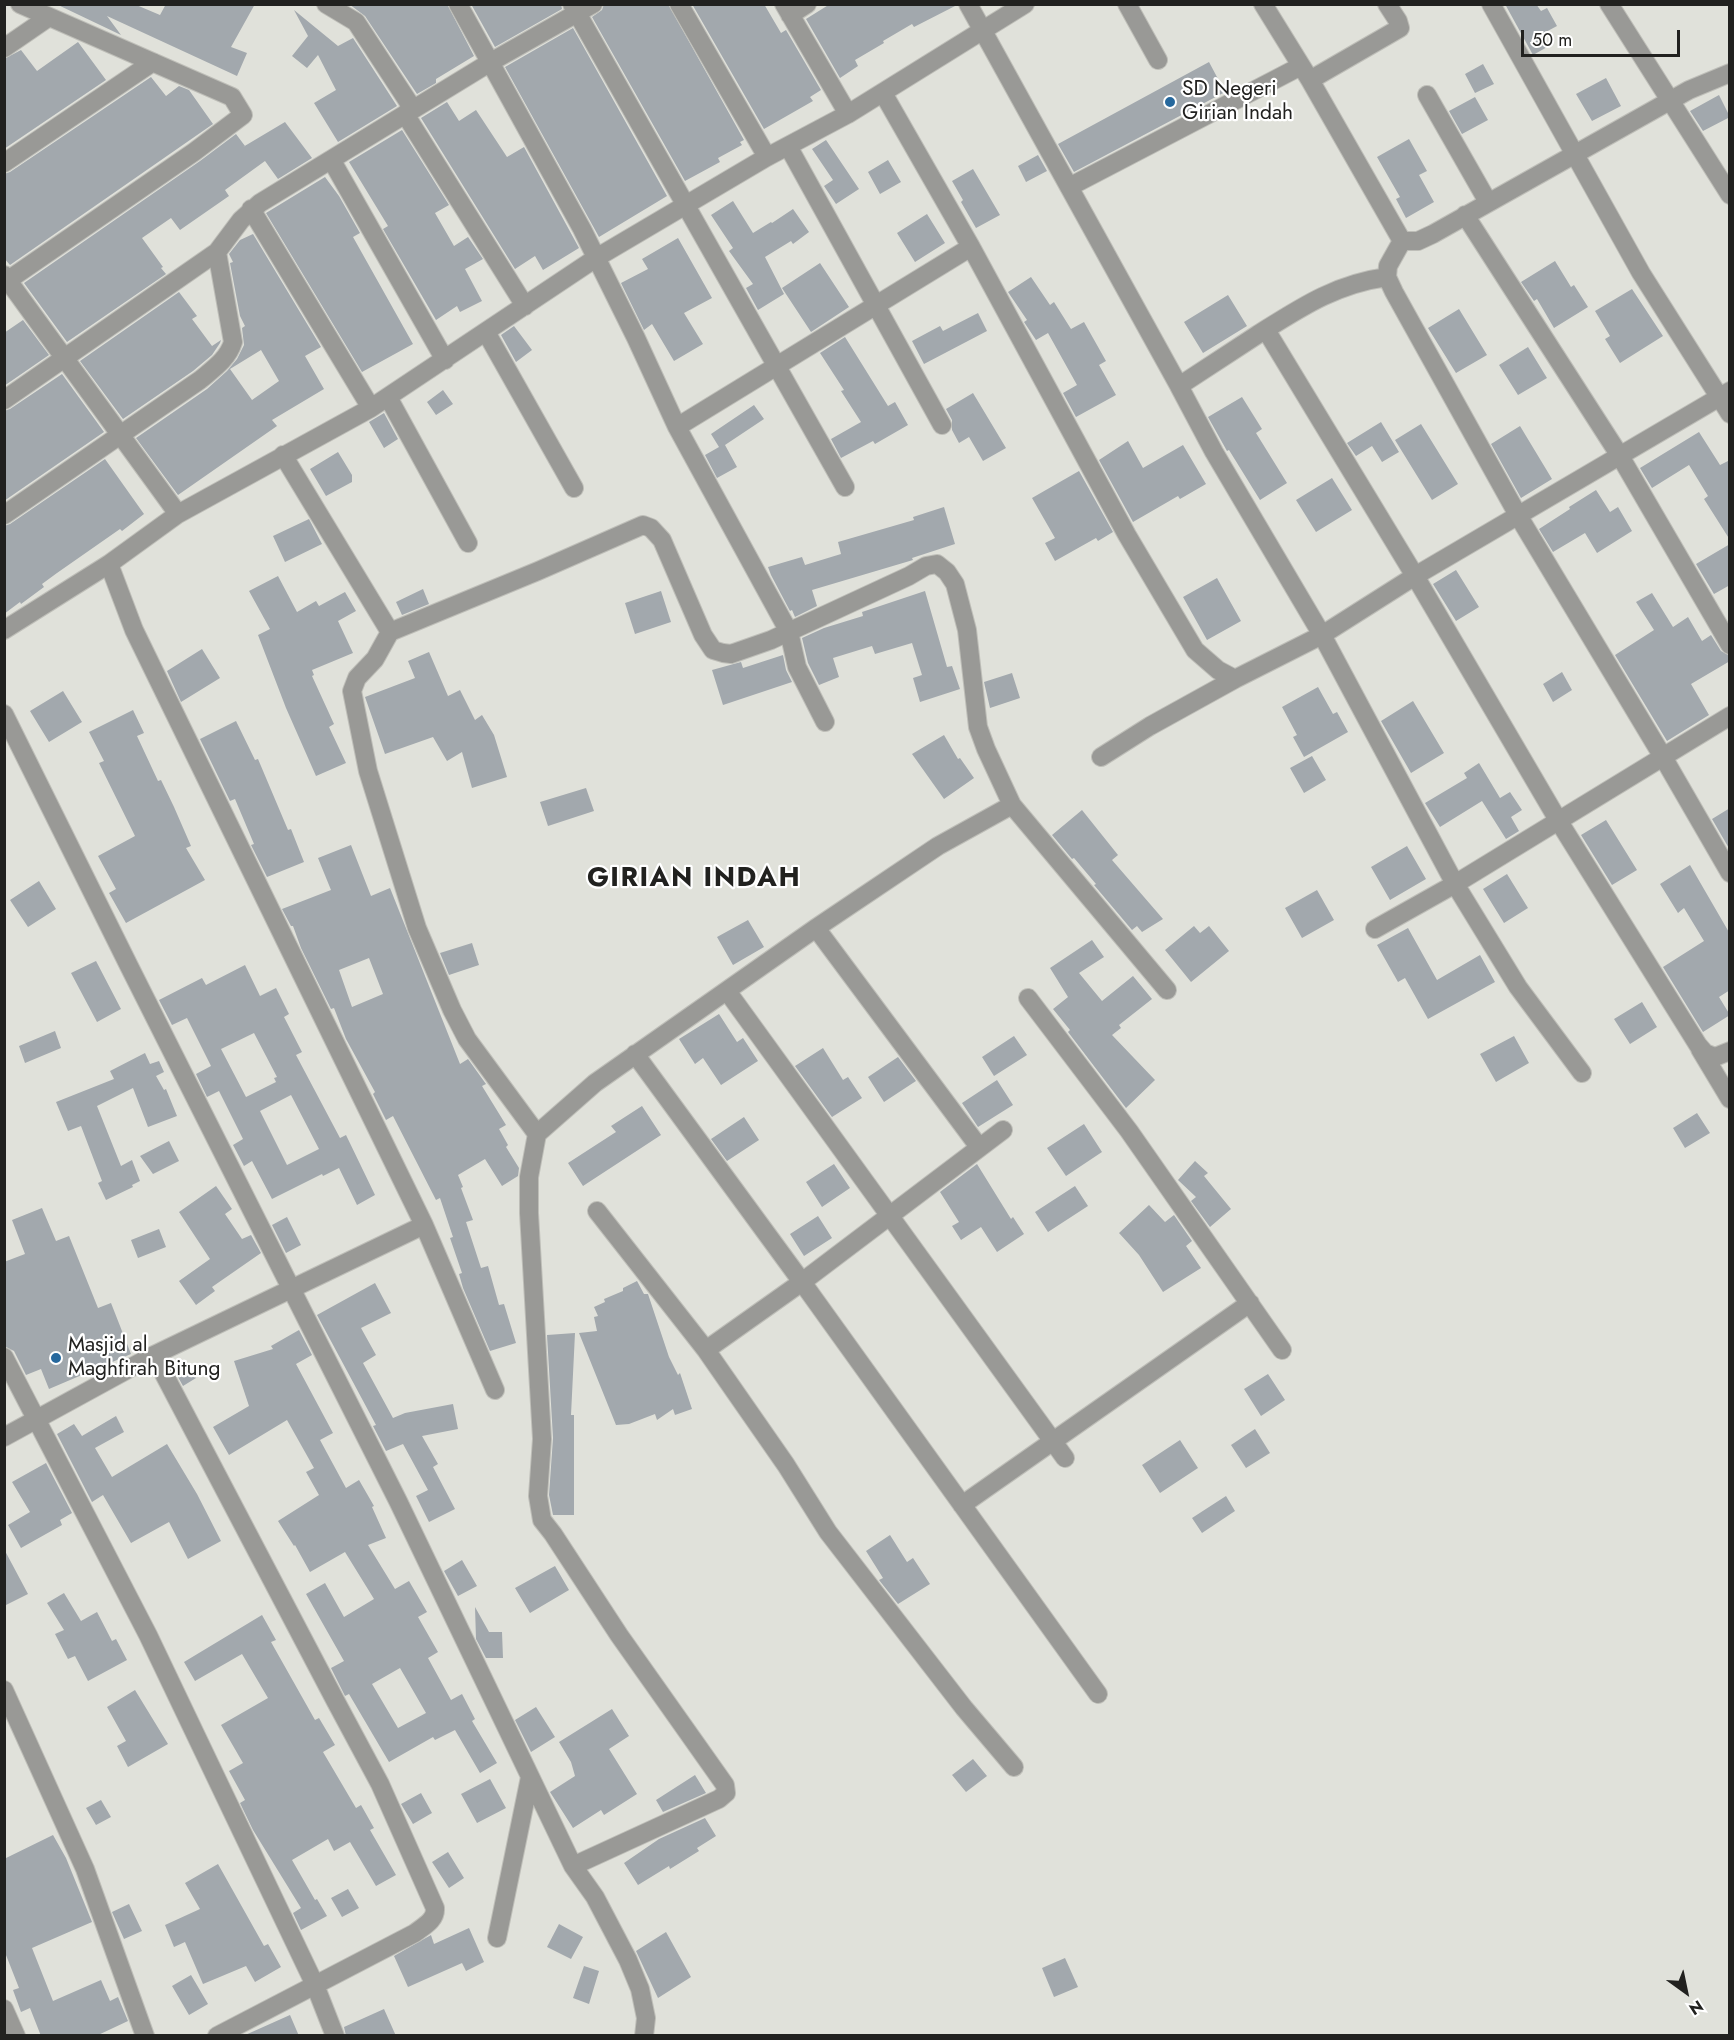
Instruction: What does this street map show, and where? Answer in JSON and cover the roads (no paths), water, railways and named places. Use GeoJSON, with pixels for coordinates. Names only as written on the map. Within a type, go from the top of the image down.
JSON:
{"type":"FeatureCollection","features":[{"type":"Feature","properties":{"kind":"street"},"geometry":{"type":"LineString","coordinates":[[20,4],[232,98],[243,115],[194,152],[6,280],[178,514]]}},
{"type":"Feature","properties":{"kind":"street"},"geometry":{"type":"LineString","coordinates":[[326,4],[356,22],[525,306]]}},
{"type":"Feature","properties":{"kind":"street"},"geometry":{"type":"LineString","coordinates":[[458,4],[596,258],[677,427],[789,632],[797,667],[825,722]]}},
{"type":"Feature","properties":{"kind":"street"},"geometry":{"type":"LineString","coordinates":[[679,4],[767,157]]}},
{"type":"Feature","properties":{"kind":"street"},"geometry":{"type":"LineString","coordinates":[[807,4],[787,10],[848,114]]}},
{"type":"Feature","properties":{"kind":"street"},"geometry":{"type":"LineString","coordinates":[[968,4],[1214,452],[1322,635],[1455,884],[1518,987],[1582,1073]]}},
{"type":"Feature","properties":{"kind":"street"},"geometry":{"type":"LineString","coordinates":[[4,630],[109,564],[178,514],[371,408],[596,258],[767,157],[848,114],[1025,4]]}},
{"type":"Feature","properties":{"kind":"street"},"geometry":{"type":"LineString","coordinates":[[1126,4],[1158,60]]}},
{"type":"Feature","properties":{"kind":"street"},"geometry":{"type":"LineString","coordinates":[[1263,4],[1306,73],[1402,241]]}},
{"type":"Feature","properties":{"kind":"street"},"geometry":{"type":"LineString","coordinates":[[1070,187],[1400,28],[1387,4]]}},
{"type":"Feature","properties":{"kind":"street"},"geometry":{"type":"LineString","coordinates":[[1491,4],[1641,273],[1724,394],[1730,414]]}},
{"type":"Feature","properties":{"kind":"street"},"geometry":{"type":"LineString","coordinates":[[1609,4],[1730,195]]}},
{"type":"Feature","properties":{"kind":"street"},"geometry":{"type":"LineString","coordinates":[[4,400],[217,252],[251,209],[580,8],[775,365],[846,487]]}},
{"type":"Feature","properties":{"kind":"street"},"geometry":{"type":"LineString","coordinates":[[4,48],[49,16]]}},
{"type":"Feature","properties":{"kind":"street"},"geometry":{"type":"LineString","coordinates":[[4,163],[153,62]]}},
{"type":"Feature","properties":{"kind":"street"},"geometry":{"type":"LineString","coordinates":[[1402,241],[1418,241],[1689,90],[1730,73]]}},
{"type":"Feature","properties":{"kind":"street"},"geometry":{"type":"LineString","coordinates":[[883,93],[971,247],[1099,484],[1195,650],[1218,670],[1235,679]]}},
{"type":"Feature","properties":{"kind":"street"},"geometry":{"type":"LineString","coordinates":[[1426,95],[1488,202]]}},
{"type":"Feature","properties":{"kind":"street"},"geometry":{"type":"LineString","coordinates":[[788,146],[942,425]]}},
{"type":"Feature","properties":{"kind":"street"},"geometry":{"type":"LineString","coordinates":[[332,161],[445,360]]}},
{"type":"Feature","properties":{"kind":"street"},"geometry":{"type":"LineString","coordinates":[[251,209],[371,408]]}},
{"type":"Feature","properties":{"kind":"street"},"geometry":{"type":"LineString","coordinates":[[1465,215],[1620,456],[1730,645]]}},
{"type":"Feature","properties":{"kind":"street"},"geometry":{"type":"LineString","coordinates":[[1402,241],[1388,266],[1387,277],[1394,292],[1519,517],[1730,873]]}},
{"type":"Feature","properties":{"kind":"street"},"geometry":{"type":"LineString","coordinates":[[677,427],[971,247]]}},
{"type":"Feature","properties":{"kind":"street"},"geometry":{"type":"LineString","coordinates":[[4,515],[200,380],[231,350],[233,342],[217,252]]}},
{"type":"Feature","properties":{"kind":"street"},"geometry":{"type":"LineString","coordinates":[[1179,386],[1301,306],[1332,291],[1367,279],[1387,277]]}},
{"type":"Feature","properties":{"kind":"street"},"geometry":{"type":"LineString","coordinates":[[1266,330],[1416,576],[1558,820],[1730,1099]]}},
{"type":"Feature","properties":{"kind":"street"},"geometry":{"type":"LineString","coordinates":[[486,332],[574,488]]}},
{"type":"Feature","properties":{"kind":"street"},"geometry":{"type":"LineString","coordinates":[[1101,757],[1150,726],[1235,679],[1322,635],[1416,576],[1724,394]]}},
{"type":"Feature","properties":{"kind":"street"},"geometry":{"type":"LineString","coordinates":[[388,397],[468,543]]}},
{"type":"Feature","properties":{"kind":"street"},"geometry":{"type":"LineString","coordinates":[[283,455],[390,632]]}},
{"type":"Feature","properties":{"kind":"street"},"geometry":{"type":"LineString","coordinates":[[537,1134],[467,1039],[417,928],[369,771],[352,691],[357,678],[375,659],[390,632],[643,525],[651,528],[662,540],[695,617],[713,650],[723,653],[731,654],[771,640],[926,566],[937,564],[947,572],[954,584],[967,630],[978,727],[1012,805],[1167,990]]}},
{"type":"Feature","properties":{"kind":"street"},"geometry":{"type":"LineString","coordinates":[[109,564],[134,630],[424,1225],[495,1390]]}},
{"type":"Feature","properties":{"kind":"street"},"geometry":{"type":"LineString","coordinates":[[4,714],[398,1501],[573,1866],[595,1897],[628,1960],[640,1989],[646,2018],[644,2036]]}},
{"type":"Feature","properties":{"kind":"street"},"geometry":{"type":"LineString","coordinates":[[1375,929],[1455,884],[1730,716]]}},
{"type":"Feature","properties":{"kind":"street"},"geometry":{"type":"LineString","coordinates":[[573,1866],[719,1799],[726,1793],[725,1785],[619,1635],[542,1520],[538,1496],[542,1439],[529,1213],[529,1178],[537,1134],[595,1083],[816,928],[939,846],[1012,805]]}},
{"type":"Feature","properties":{"kind":"street"},"geometry":{"type":"LineString","coordinates":[[816,928],[979,1148]]}},
{"type":"Feature","properties":{"kind":"street"},"geometry":{"type":"LineString","coordinates":[[727,991],[1065,1458]]}},
{"type":"Feature","properties":{"kind":"street"},"geometry":{"type":"LineString","coordinates":[[1028,998],[1129,1131],[1282,1350]]}},
{"type":"Feature","properties":{"kind":"street"},"geometry":{"type":"LineString","coordinates":[[1698,1045],[1705,1053],[1715,1057],[1730,1051]]}},
{"type":"Feature","properties":{"kind":"street"},"geometry":{"type":"LineString","coordinates":[[635,1054],[1098,1694]]}},
{"type":"Feature","properties":{"kind":"street"},"geometry":{"type":"LineString","coordinates":[[706,1350],[802,1282],[1003,1130]]}},
{"type":"Feature","properties":{"kind":"street"},"geometry":{"type":"LineString","coordinates":[[597,1211],[706,1350],[786,1465],[828,1532],[964,1708],[1014,1767]]}},
{"type":"Feature","properties":{"kind":"street"},"geometry":{"type":"LineString","coordinates":[[4,1437],[154,1356],[424,1225]]}},
{"type":"Feature","properties":{"kind":"street"},"geometry":{"type":"LineString","coordinates":[[962,1505],[1250,1303]]}},
{"type":"Feature","properties":{"kind":"street"},"geometry":{"type":"LineString","coordinates":[[154,1356],[360,1744],[435,1908],[433,1918],[415,1933],[217,2036]]}},
{"type":"Feature","properties":{"kind":"street"},"geometry":{"type":"LineString","coordinates":[[4,1357],[148,1635],[315,1985],[335,2036]]}},
{"type":"Feature","properties":{"kind":"street"},"geometry":{"type":"LineString","coordinates":[[4,1690],[85,1869],[145,2036]]}},
{"type":"Feature","properties":{"kind":"street"},"geometry":{"type":"LineString","coordinates":[[497,1938],[530,1777]]}},
{"type":"Feature","properties":{"kind":"street"},"geometry":{"type":"LineString","coordinates":[[4,2009],[16,2036]]}},
{"type":"Feature","properties":{"kind":"place","name":"SD Negeri Girian Indah"},"geometry":{"type":"Point","coordinates":[1170,102]}},
{"type":"Feature","properties":{"kind":"place","name":"Masjid al Maghfirah Bitung"},"geometry":{"type":"Point","coordinates":[56,1358]}},
{"type":"Feature","properties":{"kind":"district","name":"GIRIAN INDAH"},"geometry":{"type":"Point","coordinates":[694,879]}}]}
